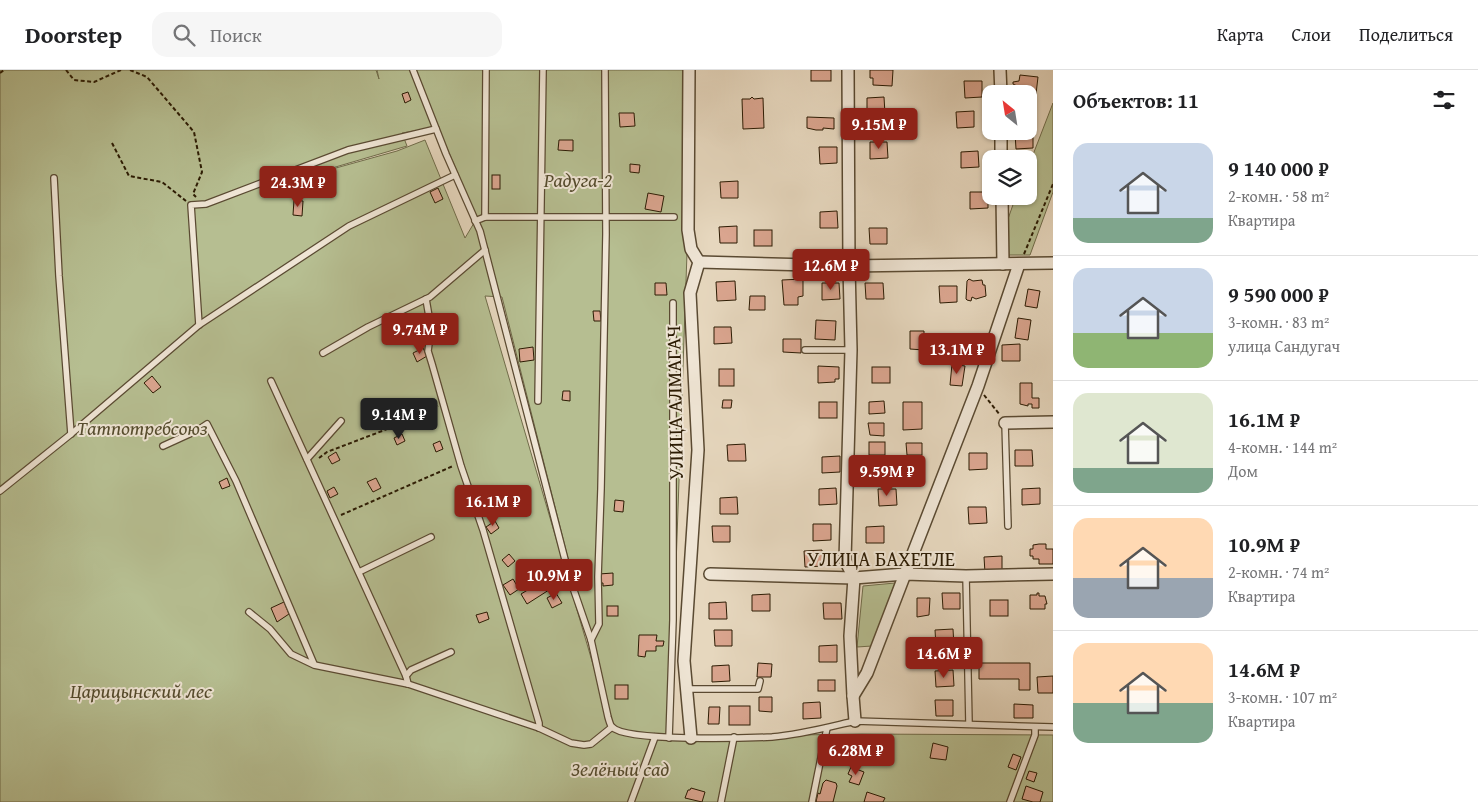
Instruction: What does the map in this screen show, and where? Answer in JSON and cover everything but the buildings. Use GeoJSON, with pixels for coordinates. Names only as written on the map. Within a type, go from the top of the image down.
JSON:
{"type":"FeatureCollection","features":[{"type":"Feature","properties":{"kind":"street"},"geometry":{"type":"LineString","coordinates":[[689,70],[688,230],[691,249],[698,262],[849,266],[1053,263]]}},
{"type":"Feature","properties":{"kind":"street"},"geometry":{"type":"LineString","coordinates":[[848,70],[849,266],[852,350],[845,560],[854,578],[850,636],[852,696],[855,720]]}},
{"type":"Feature","properties":{"kind":"street"},"geometry":{"type":"LineString","coordinates":[[1000,70],[1001,85]]}},
{"type":"Feature","properties":{"kind":"street"},"geometry":{"type":"LineString","coordinates":[[1002,205],[1003,264]]}},
{"type":"Feature","properties":{"kind":"street","name":"УЛИЦА АЛМАГАЧ"},"geometry":{"type":"LineString","coordinates":[[691,738],[684,661],[698,450],[690,293],[698,262]]}},
{"type":"Feature","properties":{"kind":"street"},"geometry":{"type":"LineString","coordinates":[[852,696],[867,672],[978,386],[1019,264]]}},
{"type":"Feature","properties":{"kind":"street"},"geometry":{"type":"LineString","coordinates":[[1006,423],[1053,422]]}},
{"type":"Feature","properties":{"kind":"street","name":"УЛИЦА БАХЕТЛЕ"},"geometry":{"type":"LineString","coordinates":[[710,574],[854,578],[905,574],[966,576],[1053,574]]}},
{"type":"Feature","properties":{"kind":"lane"},"geometry":{"type":"LineString","coordinates":[[413,70],[485,250],[570,579],[591,640],[608,717],[612,727],[618,731],[669,738],[774,737],[827,728],[855,720],[1035,728],[1053,727]]}},
{"type":"Feature","properties":{"kind":"lane"},"geometry":{"type":"LineString","coordinates":[[417,81],[418,70]]}},
{"type":"Feature","properties":{"kind":"lane"},"geometry":{"type":"LineString","coordinates":[[485,217],[486,70]]}},
{"type":"Feature","properties":{"kind":"lane"},"geometry":{"type":"LineString","coordinates":[[538,401],[544,70]]}},
{"type":"Feature","properties":{"kind":"lane"},"geometry":{"type":"LineString","coordinates":[[591,640],[600,624],[598,577],[602,479],[606,216],[605,70]]}},
{"type":"Feature","properties":{"kind":"lane"},"geometry":{"type":"LineString","coordinates":[[199,325],[191,205],[206,204],[348,150],[436,129]]}},
{"type":"Feature","properties":{"kind":"lane"},"geometry":{"type":"LineString","coordinates":[[0,490],[71,434],[199,325],[349,226],[455,175]]}},
{"type":"Feature","properties":{"kind":"lane"},"geometry":{"type":"LineString","coordinates":[[54,178],[59,276],[71,434]]}},
{"type":"Feature","properties":{"kind":"lane"},"geometry":{"type":"LineString","coordinates":[[475,221],[485,217],[674,217]]}},
{"type":"Feature","properties":{"kind":"lane"},"geometry":{"type":"LineString","coordinates":[[323,353],[426,299],[485,250]]}},
{"type":"Feature","properties":{"kind":"lane"},"geometry":{"type":"LineString","coordinates":[[426,299],[431,328],[428,350],[442,404],[483,530],[539,728]]}},
{"type":"Feature","properties":{"kind":"lane"},"geometry":{"type":"LineString","coordinates":[[669,738],[673,620],[673,303]]}},
{"type":"Feature","properties":{"kind":"lane"},"geometry":{"type":"LineString","coordinates":[[805,350],[852,350]]}},
{"type":"Feature","properties":{"kind":"lane"},"geometry":{"type":"LineString","coordinates":[[271,381],[408,684]]}},
{"type":"Feature","properties":{"kind":"lane"},"geometry":{"type":"LineString","coordinates":[[308,461],[341,421]]}},
{"type":"Feature","properties":{"kind":"lane"},"geometry":{"type":"LineString","coordinates":[[1006,423],[1008,526]]}},
{"type":"Feature","properties":{"kind":"lane"},"geometry":{"type":"LineString","coordinates":[[163,446],[207,424],[236,481],[314,665]]}},
{"type":"Feature","properties":{"kind":"lane"},"geometry":{"type":"LineString","coordinates":[[359,572],[431,537]]}},
{"type":"Feature","properties":{"kind":"lane"},"geometry":{"type":"LineString","coordinates":[[966,576],[970,724]]}},
{"type":"Feature","properties":{"kind":"lane"},"geometry":{"type":"LineString","coordinates":[[249,612],[270,629],[291,654],[314,665],[408,684],[539,728],[570,743],[591,744],[612,727]]}},
{"type":"Feature","properties":{"kind":"lane"},"geometry":{"type":"LineString","coordinates":[[406,676],[412,670],[451,652]]}},
{"type":"Feature","properties":{"kind":"lane"},"geometry":{"type":"LineString","coordinates":[[688,689],[758,689],[760,681]]}},
{"type":"Feature","properties":{"kind":"lane"},"geometry":{"type":"LineString","coordinates":[[812,802],[827,728]]}},
{"type":"Feature","properties":{"kind":"lane"},"geometry":{"type":"LineString","coordinates":[[1010,802],[1035,735],[1035,728]]}},
{"type":"Feature","properties":{"kind":"lane"},"geometry":{"type":"LineString","coordinates":[[631,802],[655,737]]}},
{"type":"Feature","properties":{"kind":"lane"},"geometry":{"type":"LineString","coordinates":[[721,802],[734,737]]}},
{"type":"Feature","properties":{"kind":"path"},"geometry":{"type":"LineString","coordinates":[[0,73],[4,70]]}},
{"type":"Feature","properties":{"kind":"path"},"geometry":{"type":"LineString","coordinates":[[66,70],[74,80],[94,82],[120,70]]}},
{"type":"Feature","properties":{"kind":"path"},"geometry":{"type":"LineString","coordinates":[[130,70],[148,77],[194,132],[202,172],[193,194],[206,204]]}},
{"type":"Feature","properties":{"kind":"path"},"geometry":{"type":"LineString","coordinates":[[112,143],[128,176],[162,182],[191,205]]}},
{"type":"Feature","properties":{"kind":"path"},"geometry":{"type":"LineString","coordinates":[[1019,264],[1053,184]]}},
{"type":"Feature","properties":{"kind":"path"},"geometry":{"type":"LineString","coordinates":[[978,386],[1006,423]]}},
{"type":"Feature","properties":{"kind":"path"},"geometry":{"type":"LineString","coordinates":[[308,461],[390,428],[442,404]]}},
{"type":"Feature","properties":{"kind":"path"},"geometry":{"type":"LineString","coordinates":[[334,518],[461,462]]}},
{"type":"Feature","properties":{"kind":"green space"},"geometry":{"type":"Polygon","coordinates":[[[0,70],[376,70],[379,79],[377,70],[686,70],[687,253],[670,737],[861,734],[1053,735],[1053,802],[0,802],[0,70]],[[438,127],[402,133],[407,146],[264,188],[397,151],[425,140],[465,238],[477,218],[438,127]],[[485,296],[599,685],[600,685],[502,297],[485,296]]]}},
{"type":"Feature","properties":{"kind":"green space"},"geometry":{"type":"Polygon","coordinates":[[[1053,103],[1053,192],[1030,255],[1006,255],[1008,219],[1013,205],[1037,205],[1037,150],[1035,150],[1053,103]]]}},
{"type":"Feature","properties":{"kind":"green space"},"geometry":{"type":"Polygon","coordinates":[[[895,583],[872,646],[857,647],[863,586],[895,583]]]}},
{"type":"Feature","properties":{"kind":"park label","name":"Радуга-2"},"geometry":{"type":"Point","coordinates":[578,179]}},
{"type":"Feature","properties":{"kind":"park label","name":"Татпотребсоюз"},"geometry":{"type":"Point","coordinates":[142,427]}},
{"type":"Feature","properties":{"kind":"park label","name":"Царицынский лес"},"geometry":{"type":"Point","coordinates":[141,690]}},
{"type":"Feature","properties":{"kind":"park label","name":"Зелёный сад"},"geometry":{"type":"Point","coordinates":[620,768]}}]}
